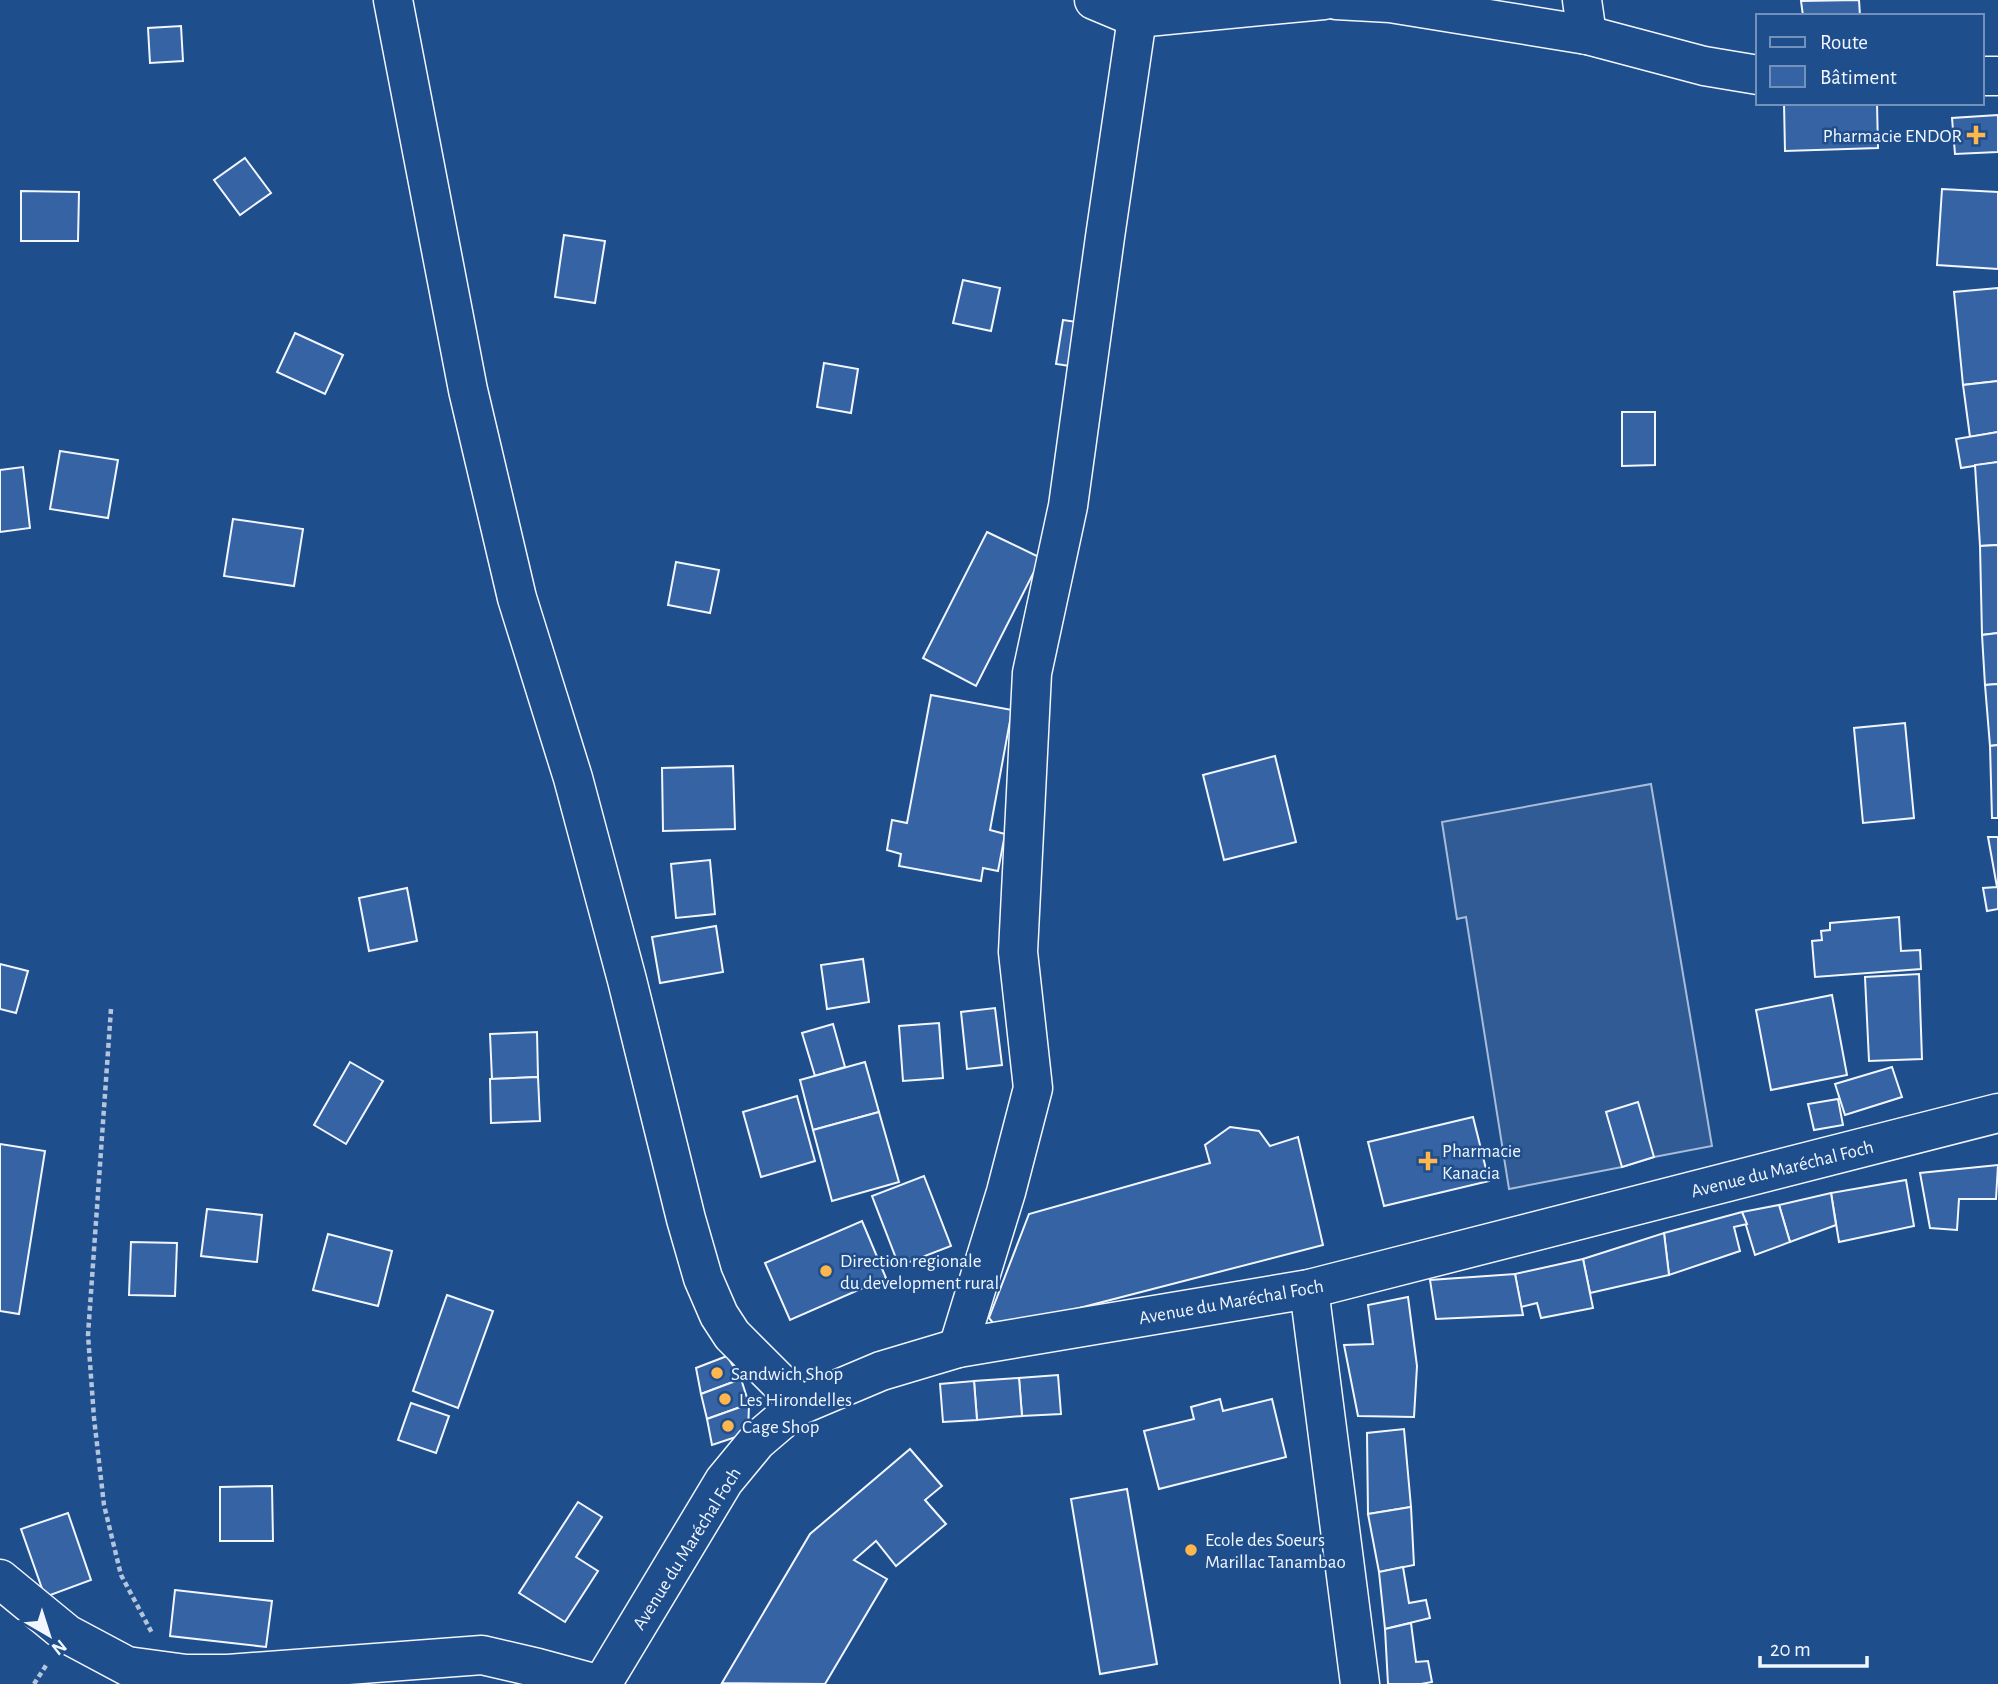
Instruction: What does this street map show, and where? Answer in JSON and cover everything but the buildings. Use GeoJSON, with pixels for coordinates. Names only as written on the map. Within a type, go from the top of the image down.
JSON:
{"type":"FeatureCollection","features":[{"type":"Feature","properties":{"kind":"street"},"geometry":{"type":"LineString","coordinates":[[393,0],[468,390],[517,598],[573,778],[686,1219],[703,1278],[719,1315],[733,1335],[781,1384],[798,1406]]}},
{"type":"Feature","properties":{"kind":"street"},"geometry":{"type":"LineString","coordinates":[[1094,0],[1137,18],[1325,0]]}},
{"type":"Feature","properties":{"kind":"street"},"geometry":{"type":"LineString","coordinates":[[1336,0],[1585,18],[1704,66],[1756,75]]}},
{"type":"Feature","properties":{"kind":"street"},"geometry":{"type":"LineString","coordinates":[[958,1348],[1006,1192],[1033,1088],[1018,952],[1032,673],[1068,506],[1137,18]]}},
{"type":"Feature","properties":{"kind":"street","name":"Avenue du Maréchal Foch"},"geometry":{"type":"LineString","coordinates":[[599,1684],[724,1480],[757,1441],[798,1406],[881,1371],[958,1348],[1309,1289],[1998,1113]]}},
{"type":"Feature","properties":{"kind":"street"},"geometry":{"type":"LineString","coordinates":[[1309,1289],[1360,1684]]}},
{"type":"Feature","properties":{"kind":"street"},"geometry":{"type":"LineString","coordinates":[[0,1579],[68,1634],[127,1666],[186,1674],[228,1674],[482,1655],[599,1684]]}},
{"type":"Feature","properties":{"kind":"path"},"geometry":{"type":"LineString","coordinates":[[111,1009],[88,1335],[95,1430],[104,1505],[121,1576],[160,1648],[186,1674]]}},
{"type":"Feature","properties":{"kind":"shaded area"},"geometry":{"type":"Polygon","coordinates":[[[1651,784],[1712,1146],[1509,1189],[1466,917],[1457,919],[1442,822],[1651,784]]]}},
{"type":"Feature","properties":{"kind":"place","name":"Pharmacie ENDOR"},"geometry":{"type":"Point","coordinates":[1976,135]}},
{"type":"Feature","properties":{"kind":"place","name":"Pharmacie Kanacia"},"geometry":{"type":"Point","coordinates":[1428,1161]}},
{"type":"Feature","properties":{"kind":"place","name":"Direction regionale du development rural"},"geometry":{"type":"Point","coordinates":[826,1271]}},
{"type":"Feature","properties":{"kind":"place","name":"Sandwich Shop"},"geometry":{"type":"Point","coordinates":[717,1373]}},
{"type":"Feature","properties":{"kind":"place","name":"Les Hirondelles"},"geometry":{"type":"Point","coordinates":[725,1399]}},
{"type":"Feature","properties":{"kind":"place","name":"Cage Shop"},"geometry":{"type":"Point","coordinates":[728,1426]}},
{"type":"Feature","properties":{"kind":"place","name":"Ecole des Soeurs Marillac Tanambao"},"geometry":{"type":"Point","coordinates":[1191,1550]}}]}
